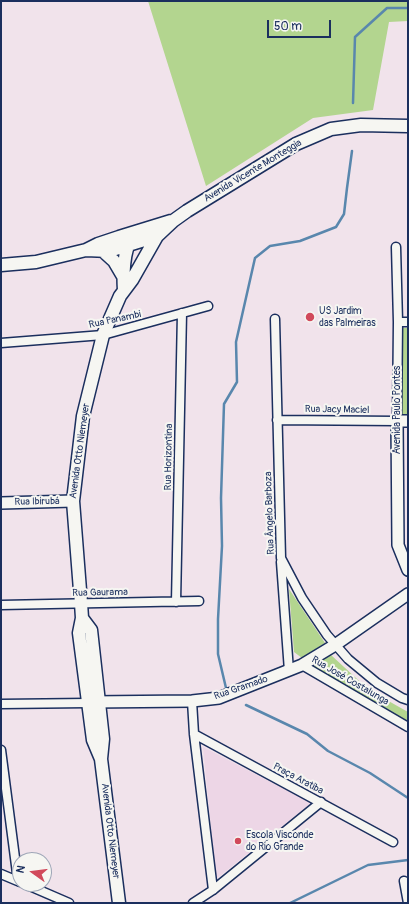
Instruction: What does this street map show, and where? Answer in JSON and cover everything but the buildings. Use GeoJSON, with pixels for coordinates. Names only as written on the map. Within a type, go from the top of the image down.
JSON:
{"type":"FeatureCollection","features":[{"type":"Feature","properties":{"kind":"main road","name":"Avenida Vicente Monteggia"},"geometry":{"type":"LineString","coordinates":[[1,265],[36,262],[100,247],[156,231],[296,144],[331,129],[361,125],[408,126]]}},
{"type":"Feature","properties":{"kind":"main road"},"geometry":{"type":"LineString","coordinates":[[129,245],[132,239],[147,232],[156,231]]}},
{"type":"Feature","properties":{"kind":"main road","name":"Avenida Otto Niemeyer"},"geometry":{"type":"LineString","coordinates":[[119,903],[101,759],[103,740],[93,702],[91,630],[82,618],[80,603],[73,501],[83,416],[103,335],[120,296],[138,269],[156,231]]}},
{"type":"Feature","properties":{"kind":"main road"},"geometry":{"type":"LineString","coordinates":[[124,278],[114,261],[100,247],[104,245],[123,243],[136,248],[138,252],[138,269]]}},
{"type":"Feature","properties":{"kind":"main road","name":"Avenida Otto Niemeyer"},"geometry":{"type":"LineString","coordinates":[[124,290],[125,260],[129,245]]}},
{"type":"Feature","properties":{"kind":"street","name":"Avenida Paulo Pontes"},"geometry":{"type":"LineString","coordinates":[[396,247],[402,421],[398,545],[408,570]]}},
{"type":"Feature","properties":{"kind":"street","name":"Rua Panambi"},"geometry":{"type":"LineString","coordinates":[[1,343],[103,335],[208,306]]}},
{"type":"Feature","properties":{"kind":"street","name":"Rua Horizontina"},"geometry":{"type":"LineString","coordinates":[[176,602],[182,314]]}},
{"type":"Feature","properties":{"kind":"street","name":"Rua Ângelo Barboza"},"geometry":{"type":"LineString","coordinates":[[275,320],[281,558],[299,594],[335,645],[348,659],[377,683],[408,700]]}},
{"type":"Feature","properties":{"kind":"street"},"geometry":{"type":"LineString","coordinates":[[398,322],[408,322]]}},
{"type":"Feature","properties":{"kind":"street","name":"Rua Jacy Maciel"},"geometry":{"type":"LineString","coordinates":[[277,420],[402,421]]}},
{"type":"Feature","properties":{"kind":"street","name":"Rua Ibirubá"},"geometry":{"type":"LineString","coordinates":[[1,503],[73,501]]}},
{"type":"Feature","properties":{"kind":"street"},"geometry":{"type":"LineString","coordinates":[[281,558],[289,671]]}},
{"type":"Feature","properties":{"kind":"street","name":"Rua Gramado"},"geometry":{"type":"LineString","coordinates":[[1,704],[192,701],[219,698],[302,665],[335,645],[408,594]]}},
{"type":"Feature","properties":{"kind":"street","name":"Rua Gaurama"},"geometry":{"type":"LineString","coordinates":[[1,605],[199,602]]}},
{"type":"Feature","properties":{"kind":"street","name":"Rua José Costalunga"},"geometry":{"type":"LineString","coordinates":[[302,665],[408,727]]}},
{"type":"Feature","properties":{"kind":"street"},"geometry":{"type":"LineString","coordinates":[[192,701],[194,734],[213,890]]}},
{"type":"Feature","properties":{"kind":"street","name":"Praça Aratiba"},"geometry":{"type":"LineString","coordinates":[[194,734],[393,842]]}},
{"type":"Feature","properties":{"kind":"street"},"geometry":{"type":"LineString","coordinates":[[1,750],[16,852]]}},
{"type":"Feature","properties":{"kind":"street"},"geometry":{"type":"LineString","coordinates":[[193,903],[213,890],[320,802]]}},
{"type":"Feature","properties":{"kind":"street"},"geometry":{"type":"LineString","coordinates":[[1,874],[12,878]]}},
{"type":"Feature","properties":{"kind":"street"},"geometry":{"type":"LineString","coordinates":[[404,881],[408,903]]}},
{"type":"Feature","properties":{"kind":"street"},"geometry":{"type":"LineString","coordinates":[[44,892],[69,903]]}},
{"type":"Feature","properties":{"kind":"shaded area","name":"Escola Visconde do Rio Grande"},"geometry":{"type":"Polygon","coordinates":[[[203,747],[311,803],[216,879],[203,747]]]}},
{"type":"Feature","properties":{"kind":"green space"},"geometry":{"type":"Polygon","coordinates":[[[148,1],[408,1],[408,21],[389,22],[373,110],[313,118],[206,186],[148,1]]]}},
{"type":"Feature","properties":{"kind":"green space"},"geometry":{"type":"Polygon","coordinates":[[[400,328],[408,328],[408,417],[400,417],[400,328]]]}},
{"type":"Feature","properties":{"kind":"green space"},"geometry":{"type":"Polygon","coordinates":[[[289,589],[325,643],[302,658],[294,652],[289,589]]]}},
{"type":"Feature","properties":{"kind":"green space"},"geometry":{"type":"Polygon","coordinates":[[[331,655],[369,690],[408,712],[408,722],[313,666],[331,655]]]}},
{"type":"Feature","properties":{"kind":"waterway"},"geometry":{"type":"LineString","coordinates":[[353,103],[355,37],[387,8],[408,8]]}},
{"type":"Feature","properties":{"kind":"waterway"},"geometry":{"type":"LineString","coordinates":[[226,688],[218,654],[218,619],[222,546],[221,498],[224,404],[237,382],[236,342],[255,258],[270,246],[300,241],[336,227],[344,214],[352,151]]}},
{"type":"Feature","properties":{"kind":"waterway"},"geometry":{"type":"LineString","coordinates":[[246,705],[307,734],[328,751],[370,773],[408,798]]}},
{"type":"Feature","properties":{"kind":"waterway"},"geometry":{"type":"LineString","coordinates":[[290,903],[368,865],[408,860]]}},
{"type":"Feature","properties":{"kind":"place","name":"US Jardim das Palmeiras"},"geometry":{"type":"Point","coordinates":[310,317]}},
{"type":"Feature","properties":{"kind":"place","name":"Escola Visconde do Rio Grande"},"geometry":{"type":"Point","coordinates":[238,841]}}]}
